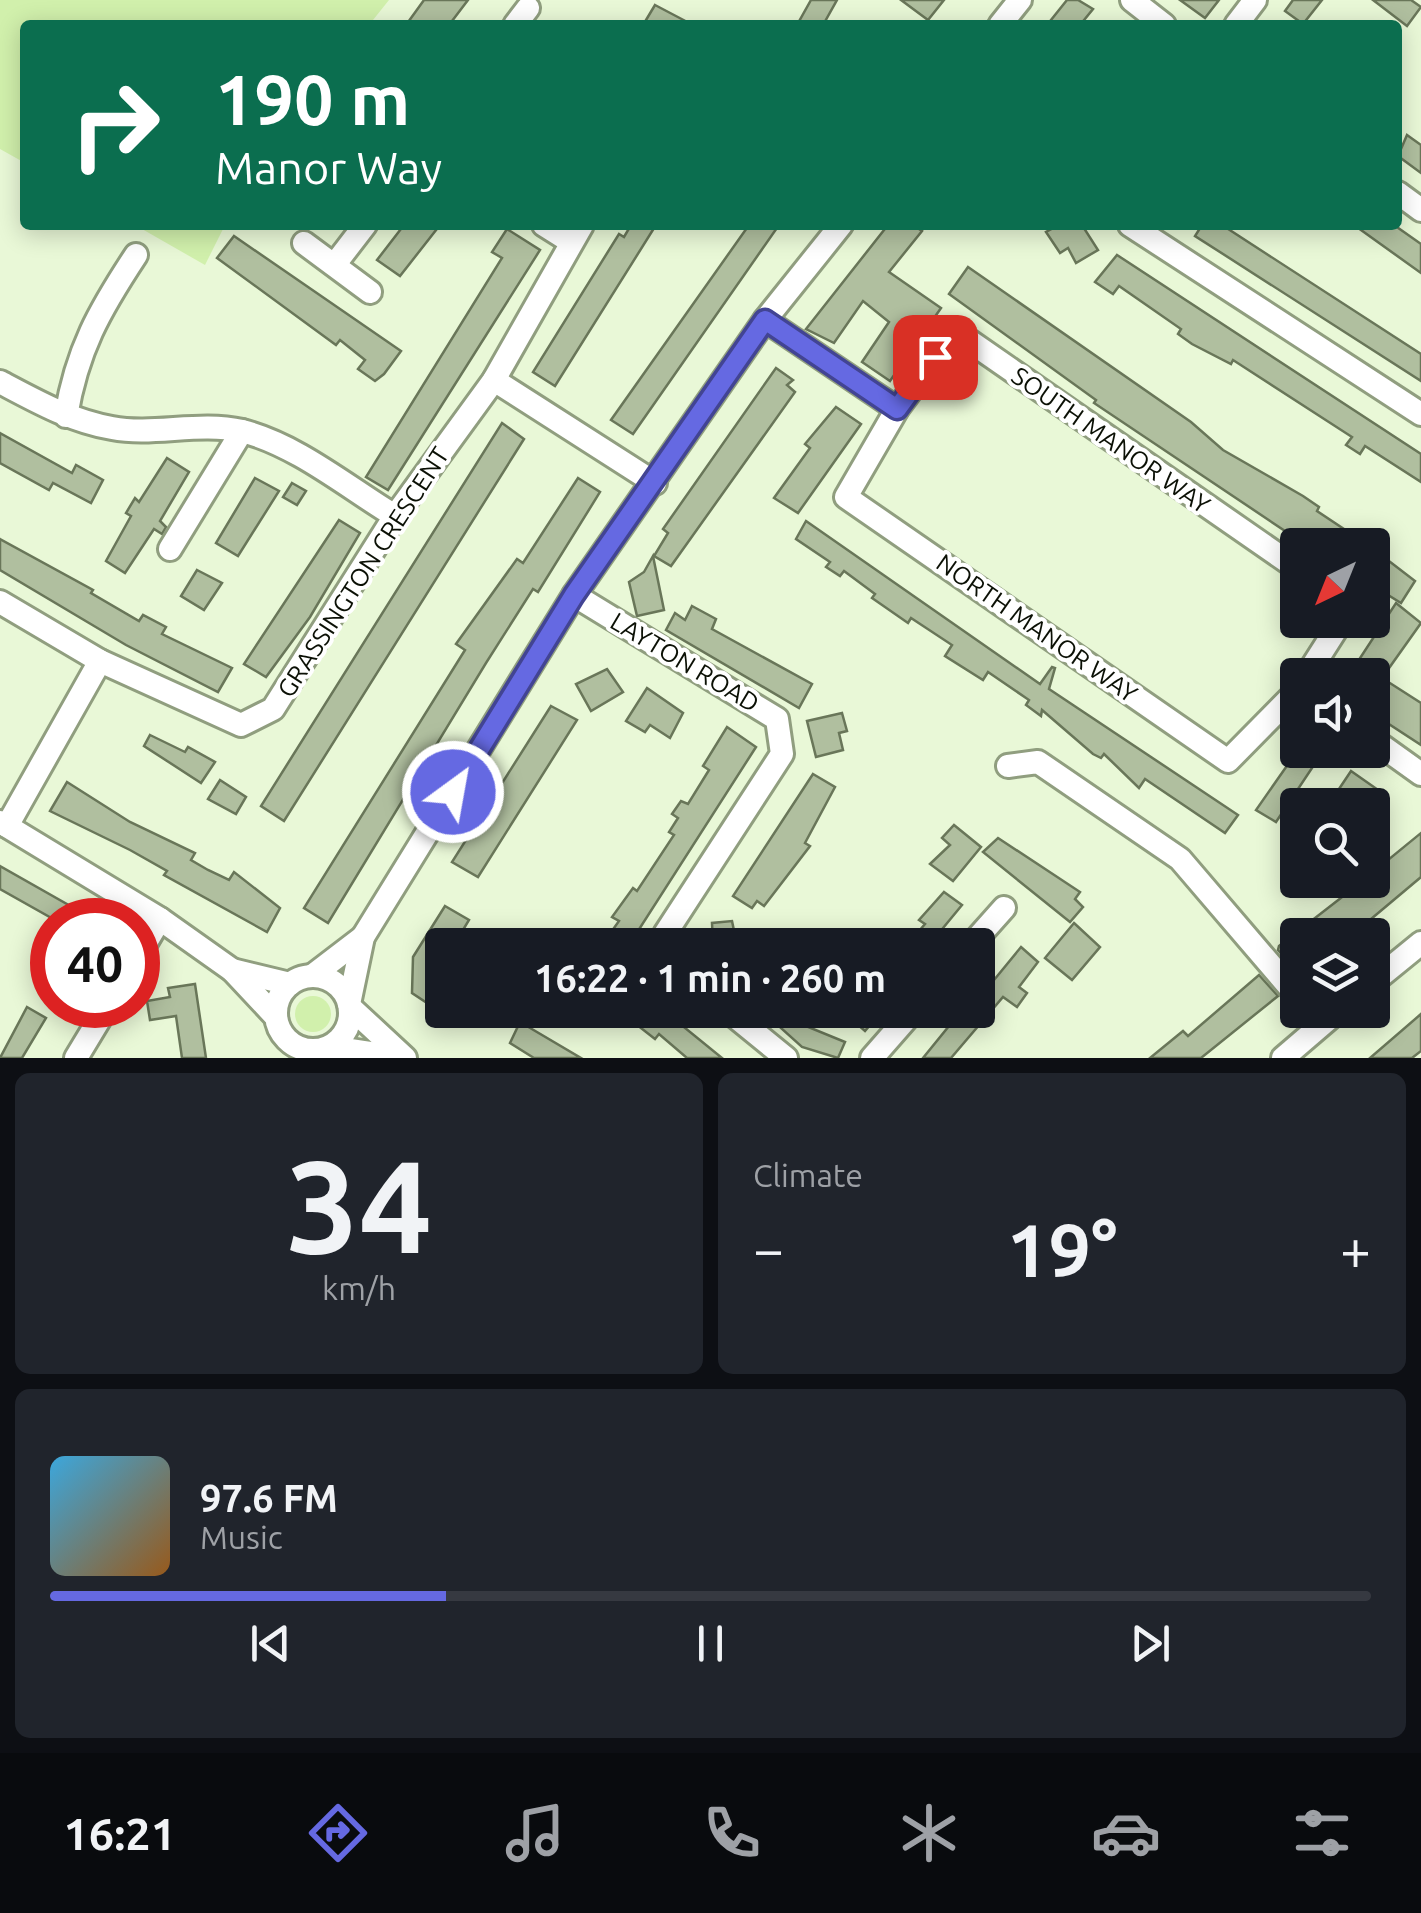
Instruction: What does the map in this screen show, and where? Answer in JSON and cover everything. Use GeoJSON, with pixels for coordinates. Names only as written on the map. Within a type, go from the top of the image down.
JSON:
{"type":"FeatureCollection","features":[{"type":"Feature","properties":{"kind":"street"},"geometry":{"type":"LineString","coordinates":[[1004,20],[1020,0]]}},
{"type":"Feature","properties":{"kind":"street"},"geometry":{"type":"LineString","coordinates":[[1132,0],[1158,20]]}},
{"type":"Feature","properties":{"kind":"street"},"geometry":{"type":"LineString","coordinates":[[1240,20],[1255,0]]}},
{"type":"Feature","properties":{"kind":"street"},"geometry":{"type":"LineString","coordinates":[[335,264],[360,230]]}},
{"type":"Feature","properties":{"kind":"street"},"geometry":{"type":"LineString","coordinates":[[314,1052],[346,1030],[363,937],[574,595],[765,320],[837,230]]}},
{"type":"Feature","properties":{"kind":"street"},"geometry":{"type":"LineString","coordinates":[[1138,230],[1421,414]]}},
{"type":"Feature","properties":{"kind":"street","name":"GRASSINGTON CRESCENT"},"geometry":{"type":"LineString","coordinates":[[0,602],[100,661],[240,725],[272,709],[395,516],[494,380],[576,234]]}},
{"type":"Feature","properties":{"kind":"street"},"geometry":{"type":"LineString","coordinates":[[304,243],[370,292]]}},
{"type":"Feature","properties":{"kind":"street"},"geometry":{"type":"LineString","coordinates":[[66,416],[74,366],[98,313],[136,255]]}},
{"type":"Feature","properties":{"kind":"street"},"geometry":{"type":"LineString","coordinates":[[765,320],[897,409]]}},
{"type":"Feature","properties":{"kind":"street","name":"SOUTH MANOR WAY"},"geometry":{"type":"LineString","coordinates":[[897,409],[954,332],[1280,557]]}},
{"type":"Feature","properties":{"kind":"street"},"geometry":{"type":"LineString","coordinates":[[494,380],[655,483]]}},
{"type":"Feature","properties":{"kind":"street"},"geometry":{"type":"LineString","coordinates":[[0,382],[66,416],[116,429],[184,426],[242,431],[292,452],[395,516]]}},
{"type":"Feature","properties":{"kind":"street","name":"NORTH MANOR WAY"},"geometry":{"type":"LineString","coordinates":[[897,409],[846,497],[1228,761],[1280,708]]}},
{"type":"Feature","properties":{"kind":"street"},"geometry":{"type":"LineString","coordinates":[[170,549],[242,431]]}},
{"type":"Feature","properties":{"kind":"street","name":"LAYTON ROAD"},"geometry":{"type":"LineString","coordinates":[[574,595],[777,718],[782,754],[669,928]]}},
{"type":"Feature","properties":{"kind":"street"},"geometry":{"type":"LineString","coordinates":[[100,661],[3,824],[127,898]]}},
{"type":"Feature","properties":{"kind":"street"},"geometry":{"type":"LineString","coordinates":[[1390,752],[1421,774]]}},
{"type":"Feature","properties":{"kind":"street"},"geometry":{"type":"LineString","coordinates":[[1008,766],[1038,762],[1180,859],[1280,977]]}},
{"type":"Feature","properties":{"kind":"street"},"geometry":{"type":"LineString","coordinates":[[987,928],[1004,908]]}},
{"type":"Feature","properties":{"kind":"street"},"geometry":{"type":"LineString","coordinates":[[160,918],[232,970],[292,1044],[314,1052],[404,1058]]}},
{"type":"Feature","properties":{"kind":"street"},"geometry":{"type":"LineString","coordinates":[[232,970],[290,984],[312,976],[363,937]]}},
{"type":"Feature","properties":{"kind":"street"},"geometry":{"type":"LineString","coordinates":[[1390,968],[1421,943]]}},
{"type":"Feature","properties":{"kind":"street"},"geometry":{"type":"LineString","coordinates":[[312,976],[336,984],[349,1006],[404,1058]]}},
{"type":"Feature","properties":{"kind":"street"},"geometry":{"type":"LineString","coordinates":[[273,1058],[277,1005],[290,984]]}},
{"type":"Feature","properties":{"kind":"street"},"geometry":{"type":"LineString","coordinates":[[76,1058],[94,1028]]}},
{"type":"Feature","properties":{"kind":"street"},"geometry":{"type":"LineString","coordinates":[[750,1028],[786,1058]]}},
{"type":"Feature","properties":{"kind":"street"},"geometry":{"type":"LineString","coordinates":[[872,1058],[898,1028]]}},
{"type":"Feature","properties":{"kind":"street"},"geometry":{"type":"LineString","coordinates":[[1284,1058],[1311,1028]]}},
{"type":"Feature","properties":{"kind":"green space"},"geometry":{"type":"Polygon","coordinates":[[[0,0],[389,0],[373,20],[20,20],[20,160],[0,149],[0,0]]]}},
{"type":"Feature","properties":{"kind":"green space"},"geometry":{"type":"Polygon","coordinates":[[[144,230],[222,230],[205,265],[144,230]]]}},
{"type":"Feature","properties":{"kind":"green space"},"geometry":{"type":"Polygon","coordinates":[[[313,996],[326,1001],[331,1014],[326,1027],[313,1032],[300,1027],[295,1014],[300,1001],[313,996]]]}},
{"type":"Feature","properties":{"kind":"building"},"geometry":{"type":"Polygon","coordinates":[[[424,0],[468,0],[453,20],[410,20],[424,0]]]}},
{"type":"Feature","properties":{"kind":"building"},"geometry":{"type":"Polygon","coordinates":[[[811,0],[837,0],[826,20],[800,20],[811,0]]]}},
{"type":"Feature","properties":{"kind":"building"},"geometry":{"type":"Polygon","coordinates":[[[901,0],[944,0],[928,20],[901,0]]]}},
{"type":"Feature","properties":{"kind":"building"},"geometry":{"type":"Polygon","coordinates":[[[1067,0],[1078,0],[1093,9],[1084,20],[1051,20],[1067,0]]]}},
{"type":"Feature","properties":{"kind":"building"},"geometry":{"type":"Polygon","coordinates":[[[1180,0],[1219,0],[1205,18],[1180,0]]]}},
{"type":"Feature","properties":{"kind":"building"},"geometry":{"type":"Polygon","coordinates":[[[1293,0],[1322,0],[1306,20],[1297,20],[1285,11],[1293,0]]]}},
{"type":"Feature","properties":{"kind":"building"},"geometry":{"type":"Polygon","coordinates":[[[1373,0],[1411,0],[1421,7],[1407,26],[1373,0]]]}},
{"type":"Feature","properties":{"kind":"building"},"geometry":{"type":"Polygon","coordinates":[[[655,5],[684,20],[646,20],[655,5]]]}},
{"type":"Feature","properties":{"kind":"building"},"geometry":{"type":"Polygon","coordinates":[[[1407,135],[1421,145],[1421,173],[1402,159],[1407,135]]]}},
{"type":"Feature","properties":{"kind":"building"},"geometry":{"type":"Polygon","coordinates":[[[400,230],[436,230],[400,276],[377,260],[400,230]]]}},
{"type":"Feature","properties":{"kind":"building"},"geometry":{"type":"Polygon","coordinates":[[[506,230],[540,250],[388,490],[366,477],[502,258],[492,252],[506,230]]]}},
{"type":"Feature","properties":{"kind":"building"},"geometry":{"type":"Polygon","coordinates":[[[628,230],[653,230],[555,386],[533,372],[619,234],[624,237],[628,230]]]}},
{"type":"Feature","properties":{"kind":"building"},"geometry":{"type":"Polygon","coordinates":[[[745,230],[776,230],[633,434],[611,420],[745,230]]]}},
{"type":"Feature","properties":{"kind":"building"},"geometry":{"type":"Polygon","coordinates":[[[884,230],[922,231],[889,272],[941,308],[890,381],[862,362],[889,322],[863,301],[834,343],[806,329],[884,230]]]}},
{"type":"Feature","properties":{"kind":"building"},"geometry":{"type":"Polygon","coordinates":[[[1085,230],[1098,250],[1076,263],[1068,248],[1060,253],[1046,232],[1085,230]]]}},
{"type":"Feature","properties":{"kind":"building"},"geometry":{"type":"Polygon","coordinates":[[[1199,230],[1230,230],[1421,354],[1421,381],[1195,236],[1199,230]]]}},
{"type":"Feature","properties":{"kind":"building"},"geometry":{"type":"Polygon","coordinates":[[[1361,230],[1401,230],[1421,244],[1421,273],[1361,230]]]}},
{"type":"Feature","properties":{"kind":"building"},"geometry":{"type":"Polygon","coordinates":[[[234,236],[401,351],[384,374],[375,381],[358,369],[365,360],[340,340],[336,345],[217,258],[234,236]]]}},
{"type":"Feature","properties":{"kind":"building"},"geometry":{"type":"Polygon","coordinates":[[[1117,255],[1421,454],[1421,482],[1365,446],[1360,454],[1346,445],[1352,437],[1233,360],[1231,364],[1192,344],[1178,334],[1181,329],[1119,286],[1113,294],[1095,282],[1117,255]]]}},
{"type":"Feature","properties":{"kind":"building"},"geometry":{"type":"Polygon","coordinates":[[[968,267],[1191,422],[1223,450],[1303,496],[1342,528],[1281,528],[1094,403],[1096,400],[949,294],[968,267]]]}},
{"type":"Feature","properties":{"kind":"building"},"geometry":{"type":"Polygon","coordinates":[[[776,368],[793,380],[787,385],[795,392],[671,566],[654,556],[668,533],[663,529],[776,368]]]}},
{"type":"Feature","properties":{"kind":"building"},"geometry":{"type":"Polygon","coordinates":[[[836,407],[861,424],[798,513],[774,498],[810,448],[805,444],[836,407]]]}},
{"type":"Feature","properties":{"kind":"building"},"geometry":{"type":"Polygon","coordinates":[[[502,423],[524,439],[284,821],[261,806],[502,423]]]}},
{"type":"Feature","properties":{"kind":"building"},"geometry":{"type":"Polygon","coordinates":[[[0,433],[72,473],[76,465],[103,480],[91,503],[53,483],[49,490],[0,463],[0,433]]]}},
{"type":"Feature","properties":{"kind":"building"},"geometry":{"type":"Polygon","coordinates":[[[167,458],[189,472],[160,521],[166,527],[162,534],[154,529],[125,573],[106,561],[131,516],[126,513],[135,498],[139,502],[167,458]]]}},
{"type":"Feature","properties":{"kind":"building"},"geometry":{"type":"Polygon","coordinates":[[[255,478],[279,491],[238,556],[216,543],[255,478]]]}},
{"type":"Feature","properties":{"kind":"building"},"geometry":{"type":"Polygon","coordinates":[[[578,478],[600,492],[538,592],[533,589],[486,663],[328,923],[304,908],[465,650],[456,644],[517,559],[523,563],[578,478]]]}},
{"type":"Feature","properties":{"kind":"building"},"geometry":{"type":"Polygon","coordinates":[[[292,483],[306,491],[297,505],[283,497],[292,483]]]}},
{"type":"Feature","properties":{"kind":"building"},"geometry":{"type":"Polygon","coordinates":[[[339,520],[360,533],[310,617],[266,677],[244,664],[339,520]]]}},
{"type":"Feature","properties":{"kind":"building"},"geometry":{"type":"Polygon","coordinates":[[[806,521],[1040,684],[1055,668],[1049,689],[1238,815],[1225,833],[1145,779],[1139,788],[1104,754],[1101,758],[1093,754],[1042,710],[1041,716],[1026,705],[1029,700],[988,672],[983,680],[945,656],[952,645],[911,618],[908,623],[872,598],[875,594],[844,571],[840,576],[826,567],[830,562],[796,539],[806,521]]]}},
{"type":"Feature","properties":{"kind":"building"},"geometry":{"type":"Polygon","coordinates":[[[0,539],[93,590],[91,593],[139,621],[143,615],[166,627],[162,634],[232,668],[218,692],[126,645],[0,570],[0,539]]]}},
{"type":"Feature","properties":{"kind":"building"},"geometry":{"type":"Polygon","coordinates":[[[653,556],[664,610],[637,616],[629,582],[644,572],[653,556]]]}},
{"type":"Feature","properties":{"kind":"building"},"geometry":{"type":"Polygon","coordinates":[[[1390,562],[1415,581],[1401,603],[1390,596],[1390,562]]]}},
{"type":"Feature","properties":{"kind":"building"},"geometry":{"type":"Polygon","coordinates":[[[197,570],[222,583],[204,610],[181,596],[197,570]]]}},
{"type":"Feature","properties":{"kind":"building"},"geometry":{"type":"Polygon","coordinates":[[[1396,603],[1421,623],[1390,667],[1390,658],[1360,658],[1373,638],[1390,638],[1390,612],[1396,603]]]}},
{"type":"Feature","properties":{"kind":"building"},"geometry":{"type":"Polygon","coordinates":[[[692,606],[716,619],[712,629],[812,684],[799,708],[666,630],[675,613],[685,620],[692,606]]]}},
{"type":"Feature","properties":{"kind":"building"},"geometry":{"type":"Polygon","coordinates":[[[607,669],[623,692],[591,711],[576,684],[607,669]]]}},
{"type":"Feature","properties":{"kind":"building"},"geometry":{"type":"Polygon","coordinates":[[[1390,683],[1421,703],[1421,745],[1390,725],[1390,683]]]}},
{"type":"Feature","properties":{"kind":"building"},"geometry":{"type":"Polygon","coordinates":[[[647,688],[683,713],[670,738],[650,725],[645,732],[626,721],[647,688]]]}},
{"type":"Feature","properties":{"kind":"building"},"geometry":{"type":"Polygon","coordinates":[[[551,706],[577,720],[478,877],[452,862],[551,706]]]}},
{"type":"Feature","properties":{"kind":"building"},"geometry":{"type":"Polygon","coordinates":[[[842,713],[847,731],[839,733],[843,750],[816,757],[807,721],[842,713]]]}},
{"type":"Feature","properties":{"kind":"building"},"geometry":{"type":"Polygon","coordinates":[[[727,727],[756,747],[640,928],[614,928],[619,921],[612,917],[633,888],[637,891],[674,835],[669,832],[678,818],[672,814],[681,801],[688,804],[709,770],[703,766],[727,727]]]}},
{"type":"Feature","properties":{"kind":"building"},"geometry":{"type":"Polygon","coordinates":[[[150,735],[185,752],[188,747],[215,762],[201,783],[144,746],[150,735]]]}},
{"type":"Feature","properties":{"kind":"building"},"geometry":{"type":"Polygon","coordinates":[[[1285,768],[1312,768],[1299,788],[1280,788],[1280,816],[1276,822],[1256,810],[1285,768]]]}},
{"type":"Feature","properties":{"kind":"building"},"geometry":{"type":"Polygon","coordinates":[[[1351,771],[1375,788],[1340,788],[1351,771]]]}},
{"type":"Feature","properties":{"kind":"building"},"geometry":{"type":"Polygon","coordinates":[[[813,774],[835,787],[805,843],[810,846],[764,906],[757,901],[752,908],[733,896],[813,774]]]}},
{"type":"Feature","properties":{"kind":"building"},"geometry":{"type":"Polygon","coordinates":[[[220,780],[246,797],[236,814],[208,799],[220,780]]]}},
{"type":"Feature","properties":{"kind":"building"},"geometry":{"type":"Polygon","coordinates":[[[67,782],[130,822],[195,853],[191,860],[208,870],[229,880],[234,872],[280,908],[267,932],[164,875],[167,871],[130,850],[50,811],[67,782]]]}},
{"type":"Feature","properties":{"kind":"building"},"geometry":{"type":"Polygon","coordinates":[[[954,825],[981,847],[953,881],[930,864],[950,845],[942,838],[954,825]]]}},
{"type":"Feature","properties":{"kind":"building"},"geometry":{"type":"Polygon","coordinates":[[[1421,833],[1421,877],[1372,918],[1315,918],[1341,898],[1390,898],[1390,858],[1421,833]]]}},
{"type":"Feature","properties":{"kind":"building"},"geometry":{"type":"Polygon","coordinates":[[[998,838],[1080,892],[1075,899],[1083,907],[1070,922],[983,852],[998,838]]]}},
{"type":"Feature","properties":{"kind":"building"},"geometry":{"type":"Polygon","coordinates":[[[0,866],[56,898],[30,898],[30,906],[0,889],[0,866]]]}},
{"type":"Feature","properties":{"kind":"building"},"geometry":{"type":"Polygon","coordinates":[[[944,892],[962,905],[943,928],[922,928],[925,924],[919,920],[944,892]]]}},
{"type":"Feature","properties":{"kind":"building"},"geometry":{"type":"Polygon","coordinates":[[[445,906],[469,920],[464,928],[431,928],[445,906]]]}},
{"type":"Feature","properties":{"kind":"building"},"geometry":{"type":"Polygon","coordinates":[[[732,921],[733,928],[712,928],[712,923],[732,921]]]}},
{"type":"Feature","properties":{"kind":"building"},"geometry":{"type":"Polygon","coordinates":[[[1074,923],[1100,947],[1072,980],[1045,958],[1074,923]]]}},
{"type":"Feature","properties":{"kind":"building"},"geometry":{"type":"Polygon","coordinates":[[[425,938],[425,1002],[412,993],[413,957],[425,938]]]}},
{"type":"Feature","properties":{"kind":"building"},"geometry":{"type":"Polygon","coordinates":[[[1021,947],[1038,962],[1019,987],[1027,993],[1017,1007],[1003,997],[995,1006],[995,979],[1021,947]]]}},
{"type":"Feature","properties":{"kind":"building"},"geometry":{"type":"Polygon","coordinates":[[[1259,975],[1278,996],[1201,1058],[1150,1058],[1183,1031],[1188,1036],[1259,975]]]}},
{"type":"Feature","properties":{"kind":"building"},"geometry":{"type":"Polygon","coordinates":[[[195,984],[206,1058],[182,1058],[176,1016],[160,1018],[160,999],[170,997],[168,988],[195,984]]]}},
{"type":"Feature","properties":{"kind":"building"},"geometry":{"type":"Polygon","coordinates":[[[27,1007],[30,1028],[40,1028],[22,1058],[0,1058],[27,1007]]]}},
{"type":"Feature","properties":{"kind":"building"},"geometry":{"type":"Polygon","coordinates":[[[1421,1014],[1421,1051],[1412,1058],[1370,1058],[1421,1014]]]}},
{"type":"Feature","properties":{"kind":"building"},"geometry":{"type":"Polygon","coordinates":[[[517,1028],[530,1028],[581,1058],[534,1058],[510,1043],[517,1028]]]}},
{"type":"Feature","properties":{"kind":"building"},"geometry":{"type":"Polygon","coordinates":[[[641,1028],[685,1028],[722,1058],[687,1058],[659,1034],[655,1039],[641,1028]]]}},
{"type":"Feature","properties":{"kind":"building"},"geometry":{"type":"Polygon","coordinates":[[[781,1028],[811,1028],[845,1042],[838,1058],[802,1047],[781,1028]]]}},
{"type":"Feature","properties":{"kind":"building"},"geometry":{"type":"Polygon","coordinates":[[[947,1028],[977,1028],[951,1058],[923,1058],[947,1028]]]}},
{"type":"Feature","properties":{"kind":"route"},"geometry":{"type":"LineString","coordinates":[[453,792],[574,595],[765,320],[897,409],[935,357]]}}]}
